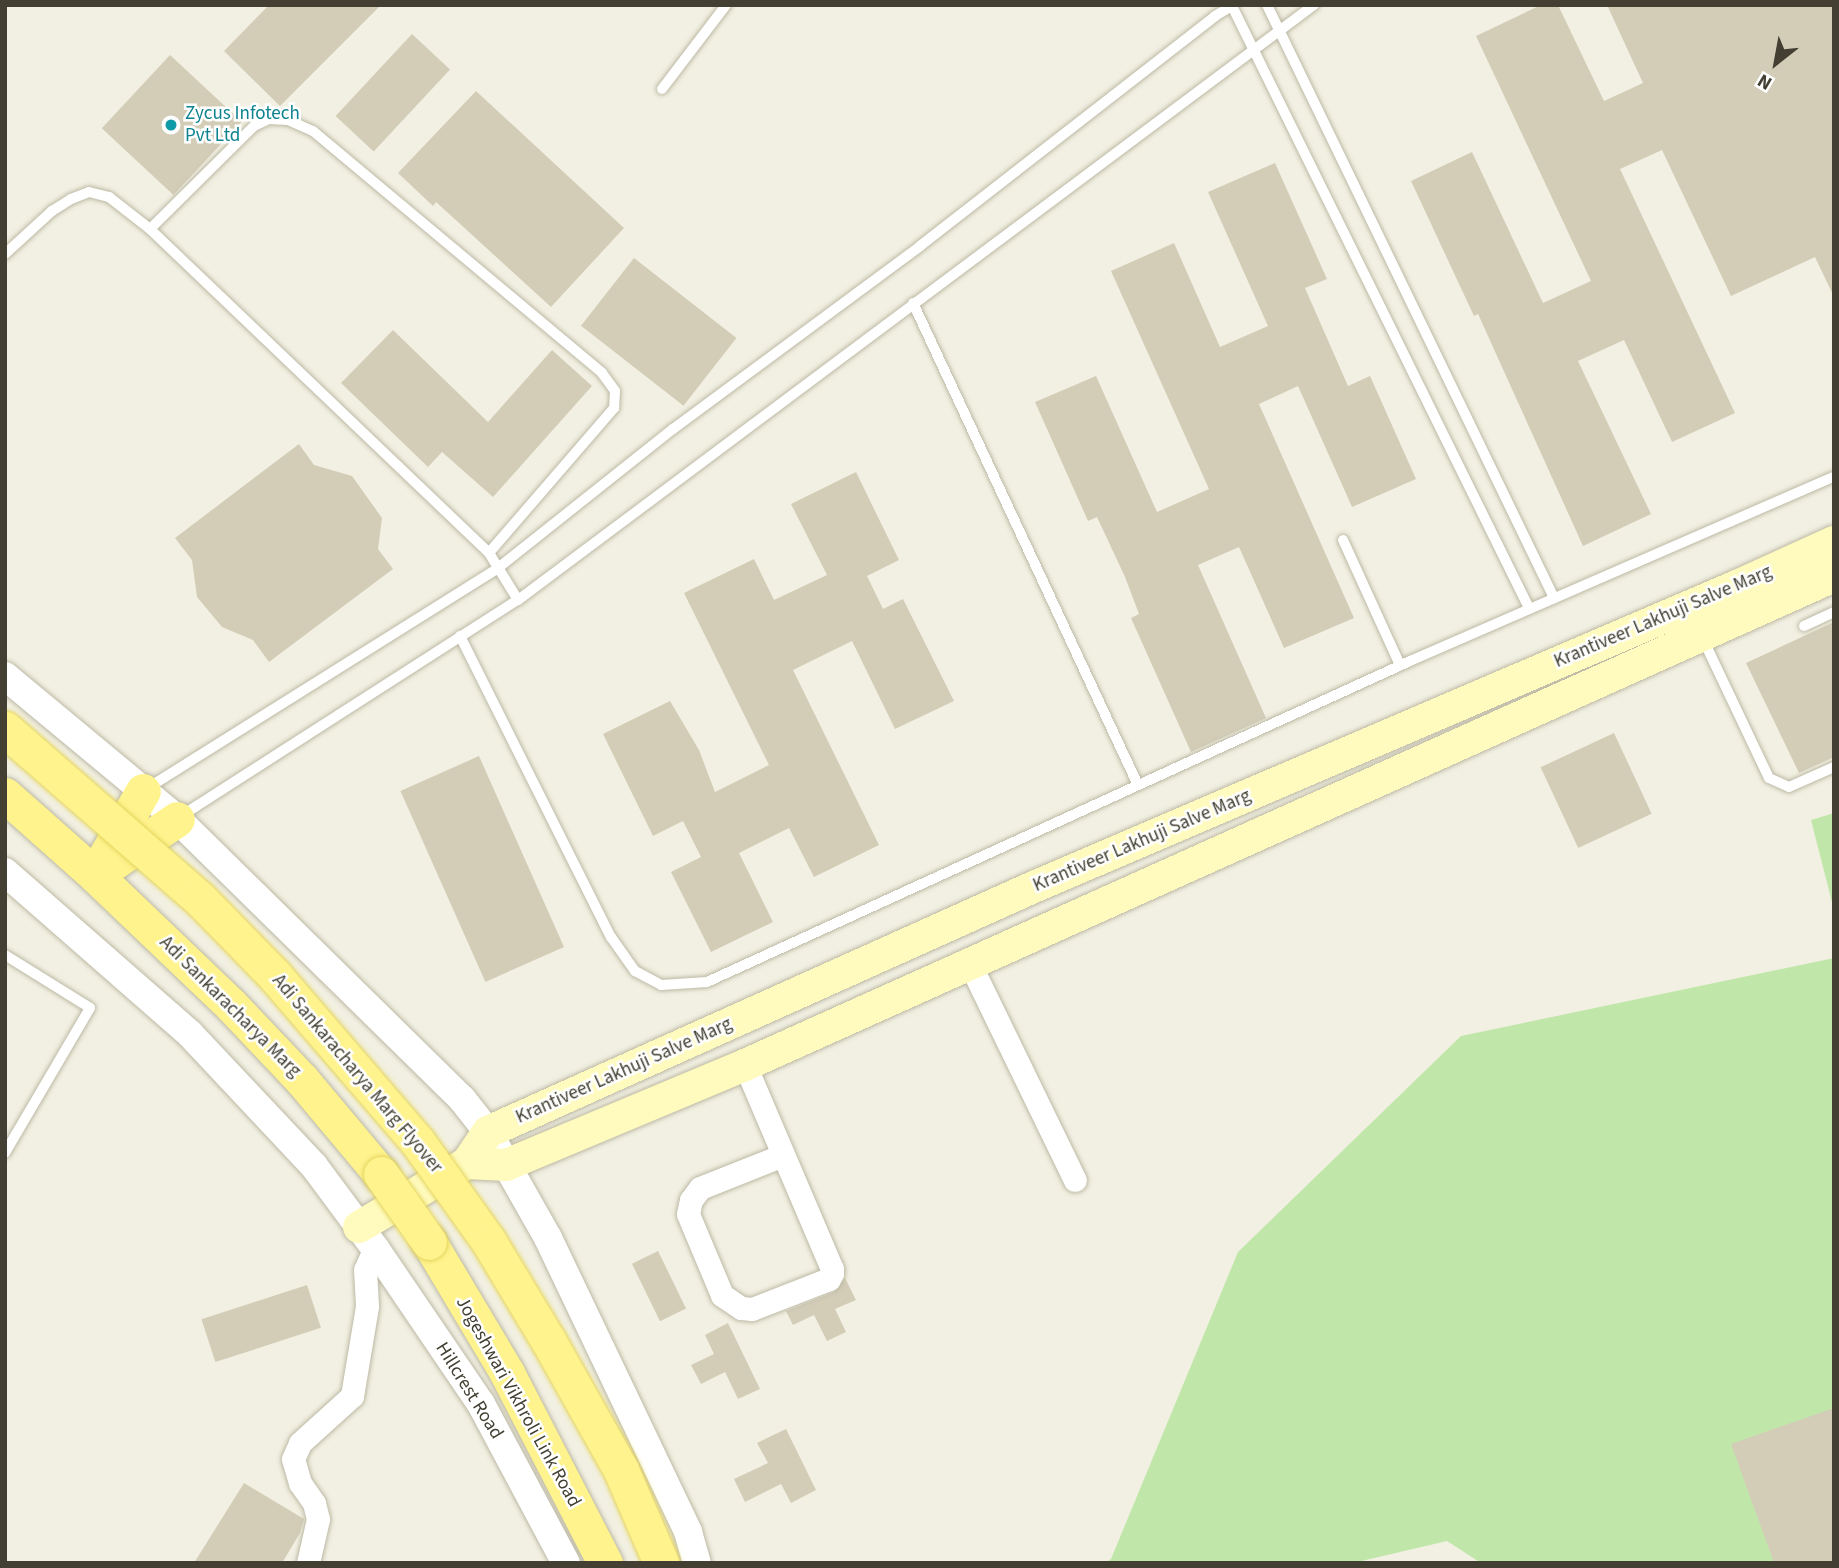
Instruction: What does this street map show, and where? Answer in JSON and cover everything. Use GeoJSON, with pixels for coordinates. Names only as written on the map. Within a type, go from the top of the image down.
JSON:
{"type":"FeatureCollection","features":[{"type":"Feature","properties":{"kind":"main road","name":"Krantiveer Lakhuji Salve Marg"},"geometry":{"type":"LineString","coordinates":[[488,1132],[1036,886],[1834,542]]}},
{"type":"Feature","properties":{"kind":"main road","name":"Krantiveer Lakhuji Salve Marg"},"geometry":{"type":"LineString","coordinates":[[467,1163],[506,1165],[745,1065],[1834,576]]}},
{"type":"Feature","properties":{"kind":"main road"},"geometry":{"type":"LineString","coordinates":[[1737,586],[1752,615]]}},
{"type":"Feature","properties":{"kind":"main road","name":"Adi Sankaracharya Marg Flyover"},"geometry":{"type":"LineString","coordinates":[[5,729],[200,898],[275,976],[417,1141],[489,1242],[548,1340],[621,1470],[661,1563]]}},
{"type":"Feature","properties":{"kind":"main road"},"geometry":{"type":"LineString","coordinates":[[95,875],[143,791]]}},
{"type":"Feature","properties":{"kind":"main road","name":"Adi Sankaracharya Marg"},"geometry":{"type":"LineString","coordinates":[[5,796],[95,875],[231,1005],[302,1080],[381,1174],[429,1242]]}},
{"type":"Feature","properties":{"kind":"main road"},"geometry":{"type":"LineString","coordinates":[[95,875],[177,819]]}},
{"type":"Feature","properties":{"kind":"main road"},"geometry":{"type":"LineString","coordinates":[[367,1237],[467,1163],[488,1132]]}},
{"type":"Feature","properties":{"kind":"main road","name":"Jogeshwari Vikhroli Link Road"},"geometry":{"type":"LineString","coordinates":[[429,1242],[507,1373],[605,1563]]}},
{"type":"Feature","properties":{"kind":"street"},"geometry":{"type":"LineString","coordinates":[[5,676],[177,819],[462,1098],[488,1132],[548,1238],[688,1532],[697,1563]]}},
{"type":"Feature","properties":{"kind":"street","name":"Hillcrest Road"},"geometry":{"type":"LineString","coordinates":[[5,872],[190,1034],[314,1166],[367,1237],[481,1404],[566,1563]]}},
{"type":"Feature","properties":{"kind":"street"},"geometry":{"type":"LineString","coordinates":[[970,964],[1075,1180]]}},
{"type":"Feature","properties":{"kind":"street"},"geometry":{"type":"LineString","coordinates":[[745,1065],[783,1155],[832,1273],[829,1279],[751,1309],[741,1308],[722,1295],[688,1214],[691,1200],[700,1188],[783,1155]]}},
{"type":"Feature","properties":{"kind":"street"},"geometry":{"type":"LineString","coordinates":[[307,1563],[318,1519],[314,1503],[300,1483],[293,1459],[300,1443],[352,1396],[367,1306],[367,1237]]}},
{"type":"Feature","properties":{"kind":"lane"},"geometry":{"type":"LineString","coordinates":[[662,89],[726,5]]}},
{"type":"Feature","properties":{"kind":"lane"},"geometry":{"type":"LineString","coordinates":[[143,791],[498,568],[673,429],[920,246],[1232,5],[1530,608]]}},
{"type":"Feature","properties":{"kind":"lane"},"geometry":{"type":"LineString","coordinates":[[1267,5],[1553,598]]}},
{"type":"Feature","properties":{"kind":"lane"},"geometry":{"type":"LineString","coordinates":[[177,819],[519,600],[1314,5]]}},
{"type":"Feature","properties":{"kind":"lane"},"geometry":{"type":"LineString","coordinates":[[150,229],[254,126],[269,119],[288,120],[313,131],[602,373],[615,391],[614,408],[606,421],[489,553]]}},
{"type":"Feature","properties":{"kind":"lane"},"geometry":{"type":"LineString","coordinates":[[5,254],[52,211],[71,199],[89,192],[110,197],[150,229],[489,553],[519,600]]}},
{"type":"Feature","properties":{"kind":"lane"},"geometry":{"type":"LineString","coordinates":[[913,303],[1138,785]]}},
{"type":"Feature","properties":{"kind":"lane"},"geometry":{"type":"LineString","coordinates":[[460,636],[611,937],[635,971],[661,985],[707,982],[1401,665],[1834,477]]}},
{"type":"Feature","properties":{"kind":"lane"},"geometry":{"type":"LineString","coordinates":[[1343,540],[1401,665]]}},
{"type":"Feature","properties":{"kind":"lane"},"geometry":{"type":"LineString","coordinates":[[1804,626],[1834,612]]}},
{"type":"Feature","properties":{"kind":"lane"},"geometry":{"type":"LineString","coordinates":[[1702,637],[1769,778],[1789,787],[1834,767]]}},
{"type":"Feature","properties":{"kind":"lane"},"geometry":{"type":"LineString","coordinates":[[5,955],[90,1008],[5,1153]]}},
{"type":"Feature","properties":{"kind":"green space"},"geometry":{"type":"Polygon","coordinates":[[[1834,813],[1834,910],[1811,820],[1834,813]]]}},
{"type":"Feature","properties":{"kind":"green space"},"geometry":{"type":"Polygon","coordinates":[[[1834,958],[1834,1563],[1481,1563],[1447,1541],[1353,1563],[1105,1563],[1111,1559],[1238,1252],[1461,1036],[1834,958]]]}},
{"type":"Feature","properties":{"kind":"building"},"geometry":{"type":"Polygon","coordinates":[[[269,5],[381,5],[280,106],[224,51],[269,5]]]}},
{"type":"Feature","properties":{"kind":"building"},"geometry":{"type":"Polygon","coordinates":[[[1541,5],[1558,5],[1604,101],[1643,83],[1607,5],[1834,5],[1834,297],[1815,257],[1731,296],[1662,150],[1620,169],[1735,413],[1672,442],[1624,340],[1578,361],[1651,514],[1583,546],[1478,314],[1474,316],[1411,181],[1472,152],[1543,303],[1591,281],[1476,36],[1541,5]]]}},
{"type":"Feature","properties":{"kind":"building"},"geometry":{"type":"Polygon","coordinates":[[[412,34],[450,69],[374,151],[336,116],[412,34]]]}},
{"type":"Feature","properties":{"kind":"building","name":"Zycus Infotech Pvt Ltd"},"geometry":{"type":"Polygon","coordinates":[[[170,55],[242,122],[173,195],[102,128],[170,55]]]}},
{"type":"Feature","properties":{"kind":"building"},"geometry":{"type":"Polygon","coordinates":[[[476,91],[624,228],[551,307],[436,202],[433,206],[398,173],[476,91]]]}},
{"type":"Feature","properties":{"kind":"building"},"geometry":{"type":"Polygon","coordinates":[[[1275,163],[1327,279],[1305,288],[1348,386],[1370,376],[1416,479],[1352,507],[1298,386],[1259,404],[1354,618],[1284,648],[1239,547],[1198,565],[1266,718],[1191,752],[1131,618],[1139,614],[1125,577],[1097,517],[1088,521],[1035,402],[1096,376],[1157,512],[1209,489],[1111,271],[1174,243],[1220,347],[1268,326],[1208,192],[1275,163]]]}},
{"type":"Feature","properties":{"kind":"building"},"geometry":{"type":"Polygon","coordinates":[[[634,258],[736,338],[683,406],[581,326],[634,258]]]}},
{"type":"Feature","properties":{"kind":"building"},"geometry":{"type":"Polygon","coordinates":[[[393,330],[488,422],[552,350],[592,386],[493,497],[442,452],[428,467],[341,383],[393,330]]]}},
{"type":"Feature","properties":{"kind":"building"},"geometry":{"type":"Polygon","coordinates":[[[299,444],[314,465],[352,476],[382,518],[378,549],[393,569],[269,662],[253,640],[222,627],[197,597],[192,560],[175,538],[299,444]]]}},
{"type":"Feature","properties":{"kind":"building"},"geometry":{"type":"Polygon","coordinates":[[[856,472],[899,560],[867,576],[883,609],[903,599],[954,701],[895,729],[852,641],[793,670],[879,845],[814,877],[789,828],[739,853],[773,922],[711,952],[671,872],[701,857],[683,821],[653,836],[603,734],[670,701],[699,750],[715,792],[769,765],[684,593],[754,559],[774,600],[827,575],[791,504],[856,472]]]}},
{"type":"Feature","properties":{"kind":"building"},"geometry":{"type":"Polygon","coordinates":[[[1834,622],[1834,757],[1799,773],[1746,663],[1834,622]]]}},
{"type":"Feature","properties":{"kind":"building"},"geometry":{"type":"Polygon","coordinates":[[[1614,733],[1652,814],[1578,848],[1541,767],[1614,733]]]}},
{"type":"Feature","properties":{"kind":"building"},"geometry":{"type":"Polygon","coordinates":[[[479,756],[564,947],[485,982],[400,791],[479,756]]]}},
{"type":"Feature","properties":{"kind":"building"},"geometry":{"type":"Polygon","coordinates":[[[658,1251],[686,1309],[660,1321],[632,1264],[658,1251]]]}},
{"type":"Feature","properties":{"kind":"building"},"geometry":{"type":"Polygon","coordinates":[[[845,1278],[856,1300],[835,1309],[846,1332],[827,1341],[814,1315],[793,1325],[786,1311],[834,1292],[845,1278]]]}},
{"type":"Feature","properties":{"kind":"building"},"geometry":{"type":"Polygon","coordinates":[[[307,1285],[321,1328],[215,1362],[201,1319],[307,1285]]]}},
{"type":"Feature","properties":{"kind":"building"},"geometry":{"type":"Polygon","coordinates":[[[728,1323],[760,1389],[738,1399],[725,1372],[701,1384],[691,1365],[714,1354],[705,1335],[728,1323]]]}},
{"type":"Feature","properties":{"kind":"building"},"geometry":{"type":"Polygon","coordinates":[[[1834,1408],[1834,1563],[1774,1563],[1731,1444],[1834,1408]]]}},
{"type":"Feature","properties":{"kind":"building"},"geometry":{"type":"Polygon","coordinates":[[[786,1429],[816,1490],[791,1503],[781,1484],[745,1502],[734,1479],[768,1463],[757,1443],[786,1429]]]}},
{"type":"Feature","properties":{"kind":"building"},"geometry":{"type":"Polygon","coordinates":[[[244,1483],[304,1519],[300,1533],[282,1563],[194,1563],[244,1483]]]}},
{"type":"Feature","properties":{"kind":"place","name":"Zycus Infotech Pvt Ltd"},"geometry":{"type":"Point","coordinates":[171,125]}}]}
